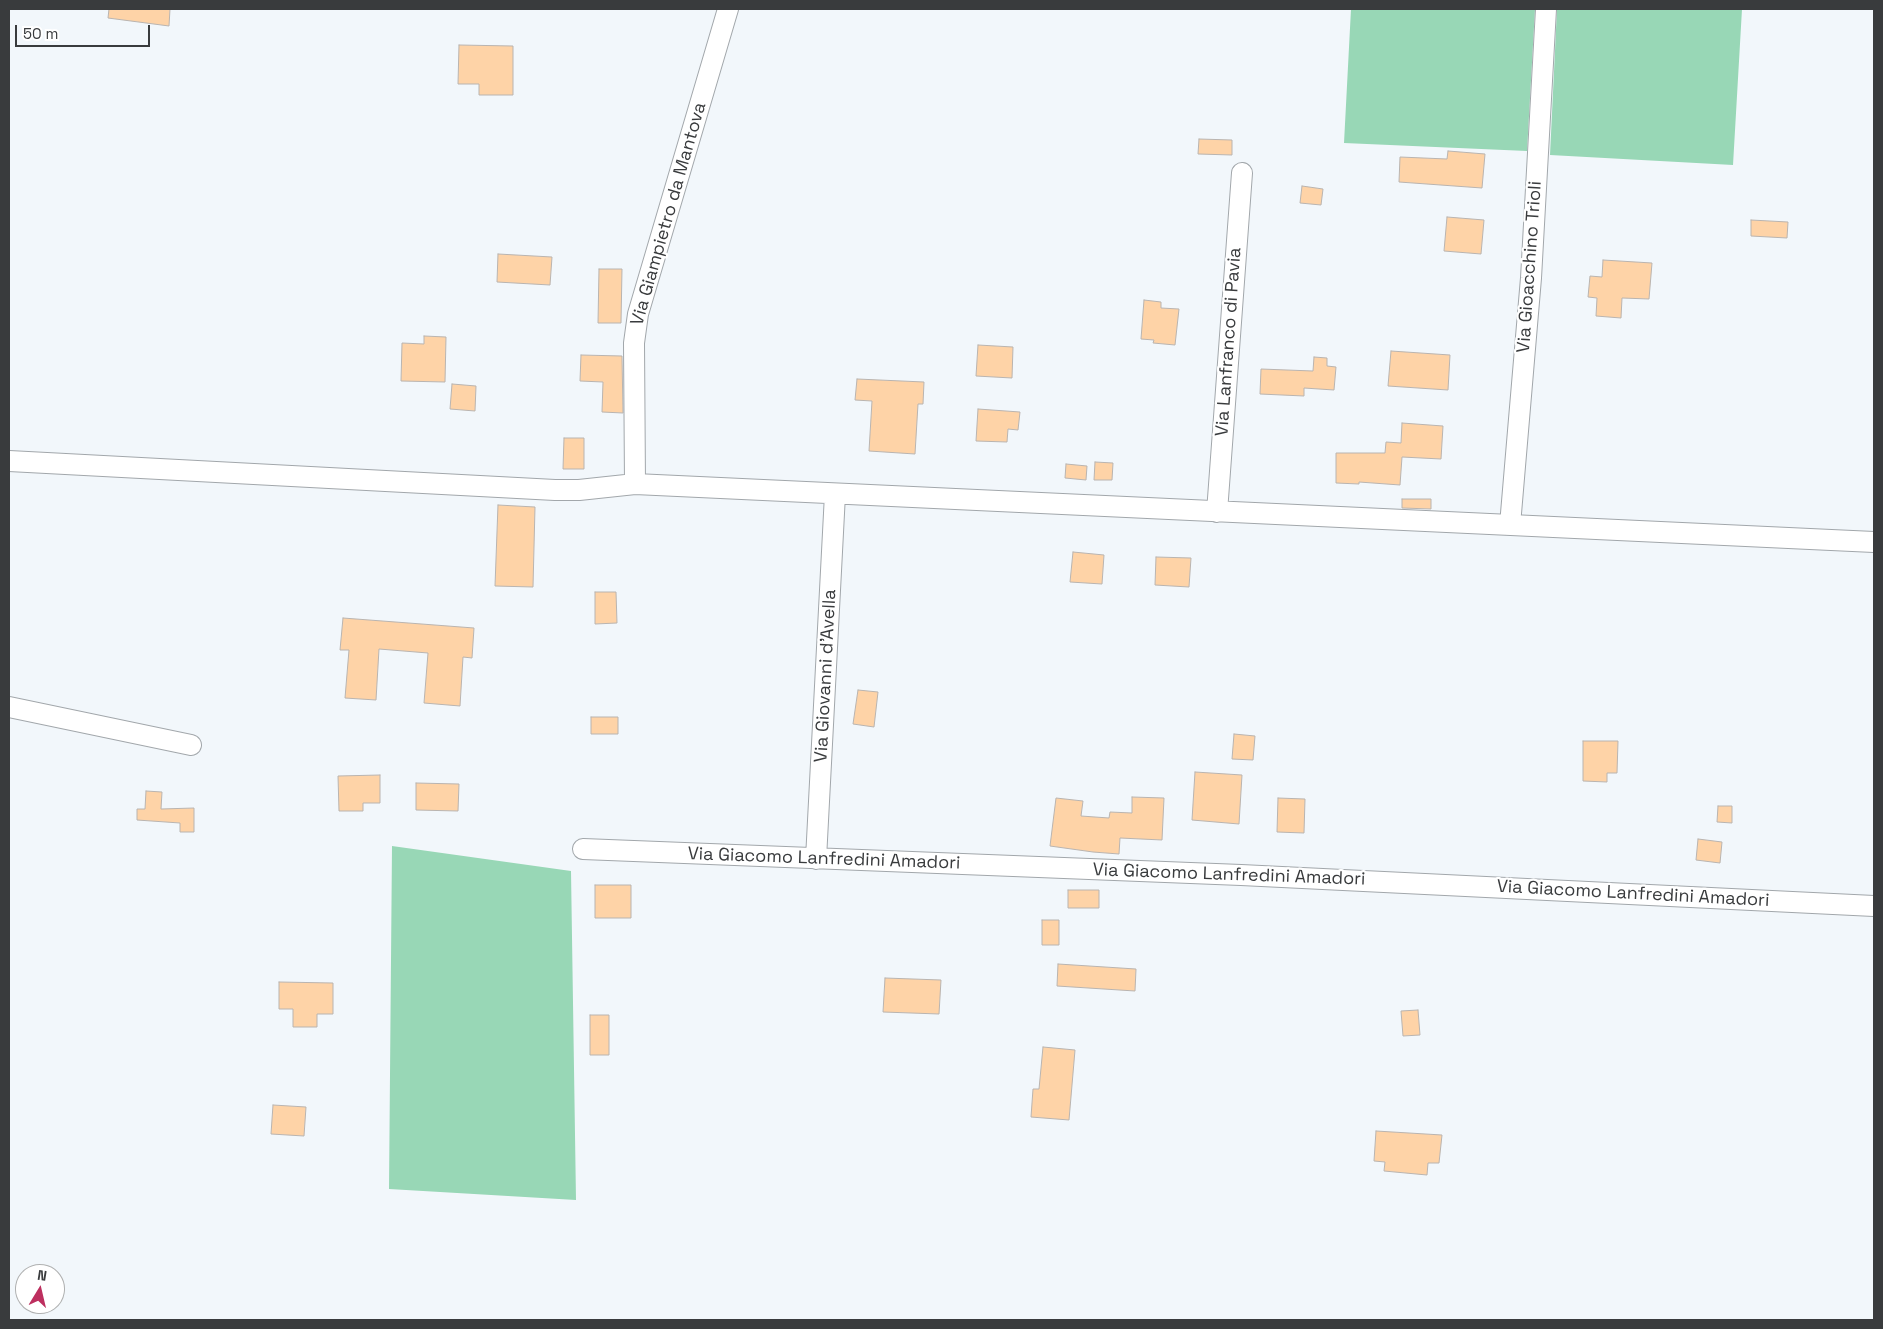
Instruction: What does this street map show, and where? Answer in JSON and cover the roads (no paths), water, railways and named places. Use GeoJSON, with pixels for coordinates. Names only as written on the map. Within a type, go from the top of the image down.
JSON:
{"type":"FeatureCollection","features":[{"type":"Feature","properties":{"kind":"street","name":"Via Giampietro da Mantova"},"geometry":{"type":"LineString","coordinates":[[635,484],[634,343],[638,314],[728,9]]}},
{"type":"Feature","properties":{"kind":"street","name":"Via Gioacchino Trioli"},"geometry":{"type":"LineString","coordinates":[[1510,525],[1531,278],[1546,9]]}},
{"type":"Feature","properties":{"kind":"street","name":"Via Lanfranco di Pavia"},"geometry":{"type":"LineString","coordinates":[[1217,512],[1242,173]]}},
{"type":"Feature","properties":{"kind":"street"},"geometry":{"type":"LineString","coordinates":[[9,461],[555,490],[579,490],[635,484],[1874,542]]}},
{"type":"Feature","properties":{"kind":"street","name":"Via Giovanni d'Avella"},"geometry":{"type":"LineString","coordinates":[[816,859],[835,494]]}},
{"type":"Feature","properties":{"kind":"street"},"geometry":{"type":"LineString","coordinates":[[9,707],[190,745]]}},
{"type":"Feature","properties":{"kind":"street","name":"Via Giacomo Lanfredini Amadori"},"geometry":{"type":"LineString","coordinates":[[583,849],[1241,875],[1874,906]]}}]}
